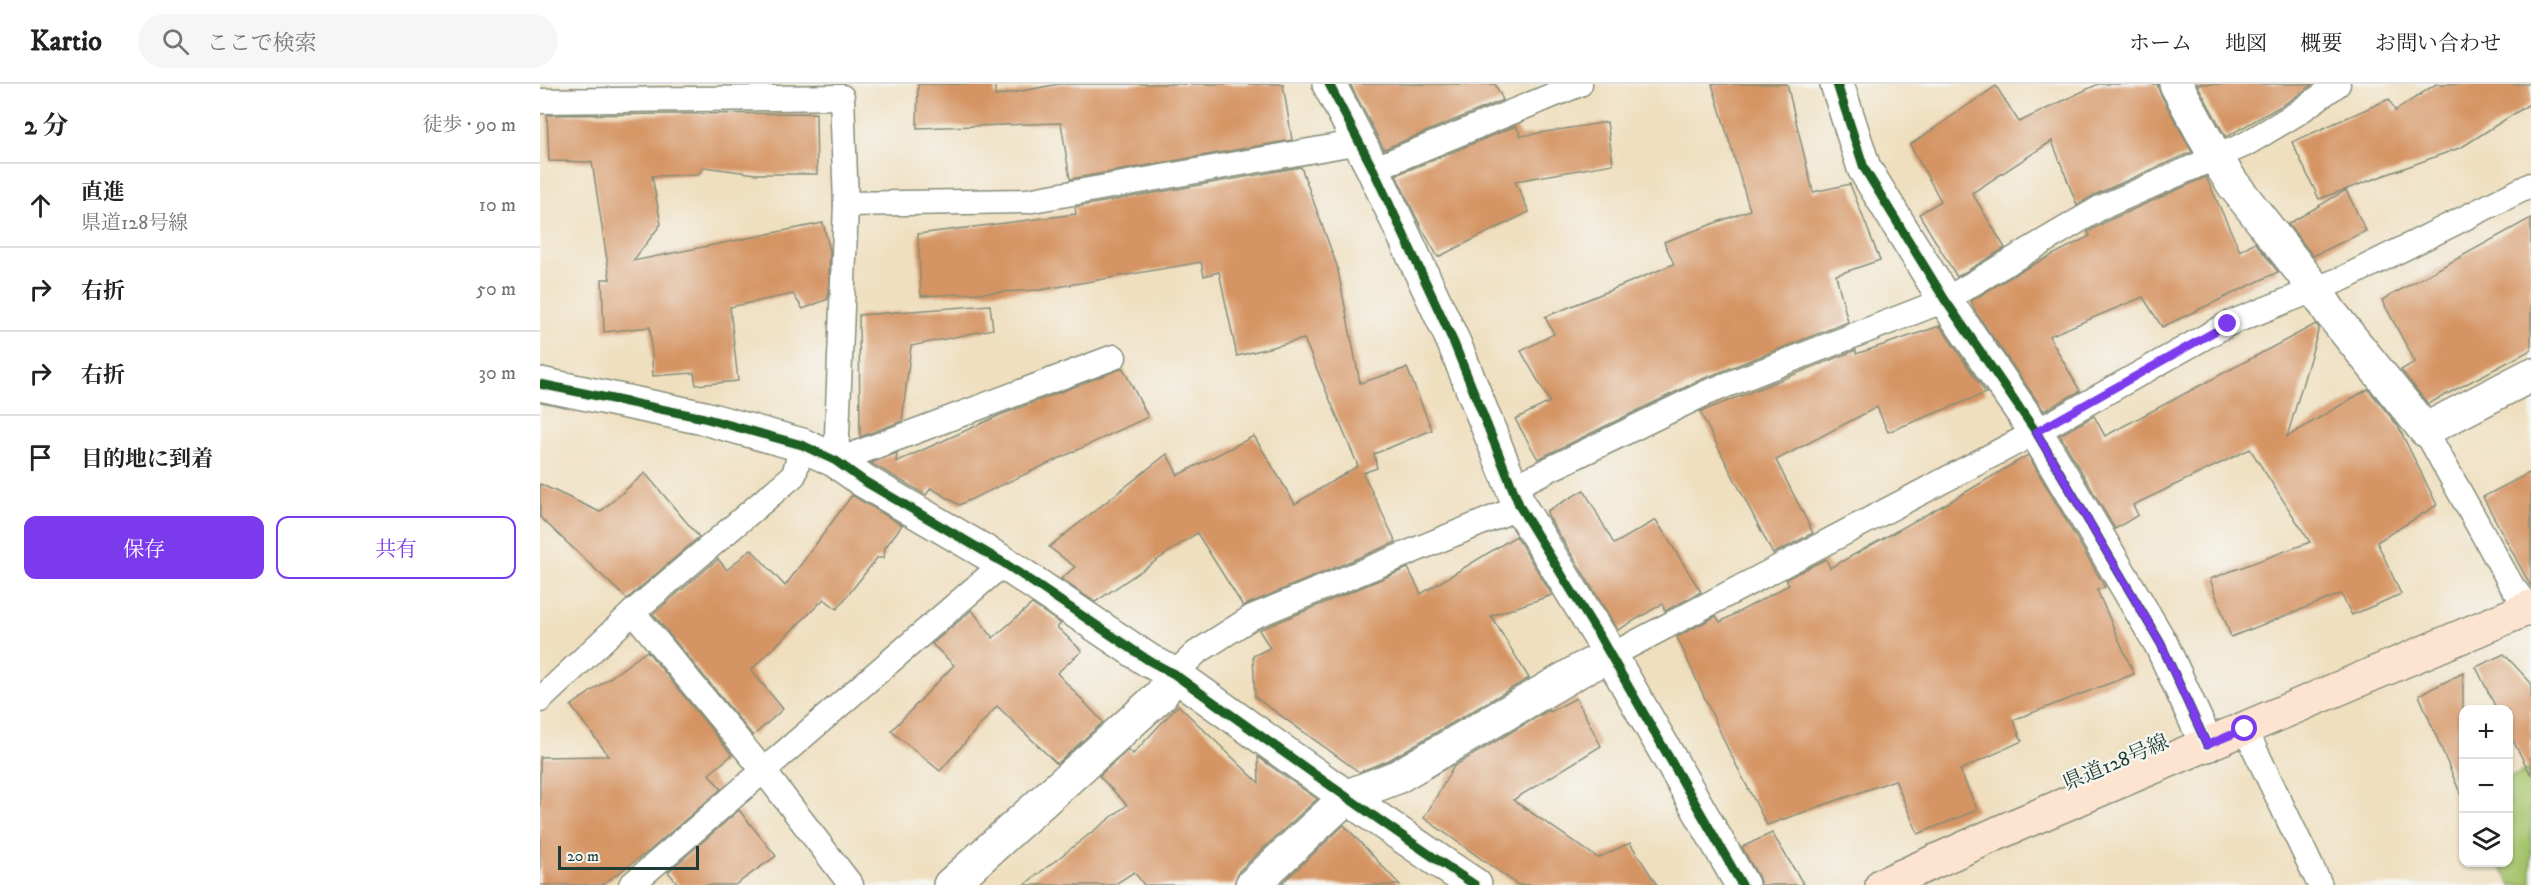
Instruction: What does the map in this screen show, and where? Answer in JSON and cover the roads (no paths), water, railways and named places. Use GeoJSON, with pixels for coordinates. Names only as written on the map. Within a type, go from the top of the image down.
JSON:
{"type":"FeatureCollection","features":[{"type":"Feature","properties":{"kind":"main road","name":"県道128号線"},"geometry":{"type":"LineString","coordinates":[[1882,885],[2014,826],[2530,608]]}},
{"type":"Feature","properties":{"kind":"street"},"geometry":{"type":"LineString","coordinates":[[1329,84],[1367,156],[1454,343],[1517,497],[1742,885]]}},
{"type":"Feature","properties":{"kind":"street"},"geometry":{"type":"LineString","coordinates":[[1837,84],[1864,168],[1945,300],[2036,432],[2161,644],[2207,745]]}},
{"type":"Feature","properties":{"kind":"street"},"geometry":{"type":"LineString","coordinates":[[2176,84],[2216,158],[2233,184],[2316,290],[2330,312],[2425,430],[2531,375]]}},
{"type":"Feature","properties":{"kind":"street"},"geometry":{"type":"LineString","coordinates":[[540,384],[704,418],[802,446],[836,461],[864,481],[1004,563],[1148,660],[1174,674],[1348,796],[1412,844],[1475,885]]}},
{"type":"Feature","properties":{"kind":"street"},"geometry":{"type":"LineString","coordinates":[[1252,885],[1348,796],[1397,777],[1582,669],[1610,656]]}},
{"type":"Feature","properties":{"kind":"street"},"geometry":{"type":"LineString","coordinates":[[950,885],[1161,695],[1174,674]]}},
{"type":"Feature","properties":{"kind":"lane"},"geometry":{"type":"LineString","coordinates":[[846,204],[1027,201],[1367,156],[1580,84]]}},
{"type":"Feature","properties":{"kind":"lane"},"geometry":{"type":"LineString","coordinates":[[1174,674],[1196,653],[1252,617],[1517,497],[1706,393],[1945,300],[2100,208],[2246,144],[2296,114],[2338,84]]}},
{"type":"Feature","properties":{"kind":"lane"},"geometry":{"type":"LineString","coordinates":[[540,101],[842,97],[846,204],[836,461],[1114,357]]}},
{"type":"Feature","properties":{"kind":"lane"},"geometry":{"type":"LineString","coordinates":[[1610,656],[2036,432],[2228,324],[2316,290],[2531,185]]}},
{"type":"Feature","properties":{"kind":"lane"},"geometry":{"type":"LineString","coordinates":[[2425,430],[2512,586],[2530,608]]}},
{"type":"Feature","properties":{"kind":"lane"},"geometry":{"type":"LineString","coordinates":[[540,700],[633,612],[794,475],[802,446]]}},
{"type":"Feature","properties":{"kind":"lane"},"geometry":{"type":"LineString","coordinates":[[631,885],[1004,563]]}},
{"type":"Feature","properties":{"kind":"lane"},"geometry":{"type":"LineString","coordinates":[[633,612],[763,770],[851,885]]}},
{"type":"Feature","properties":{"kind":"lane"},"geometry":{"type":"LineString","coordinates":[[2245,729],[2320,885]]}}]}
